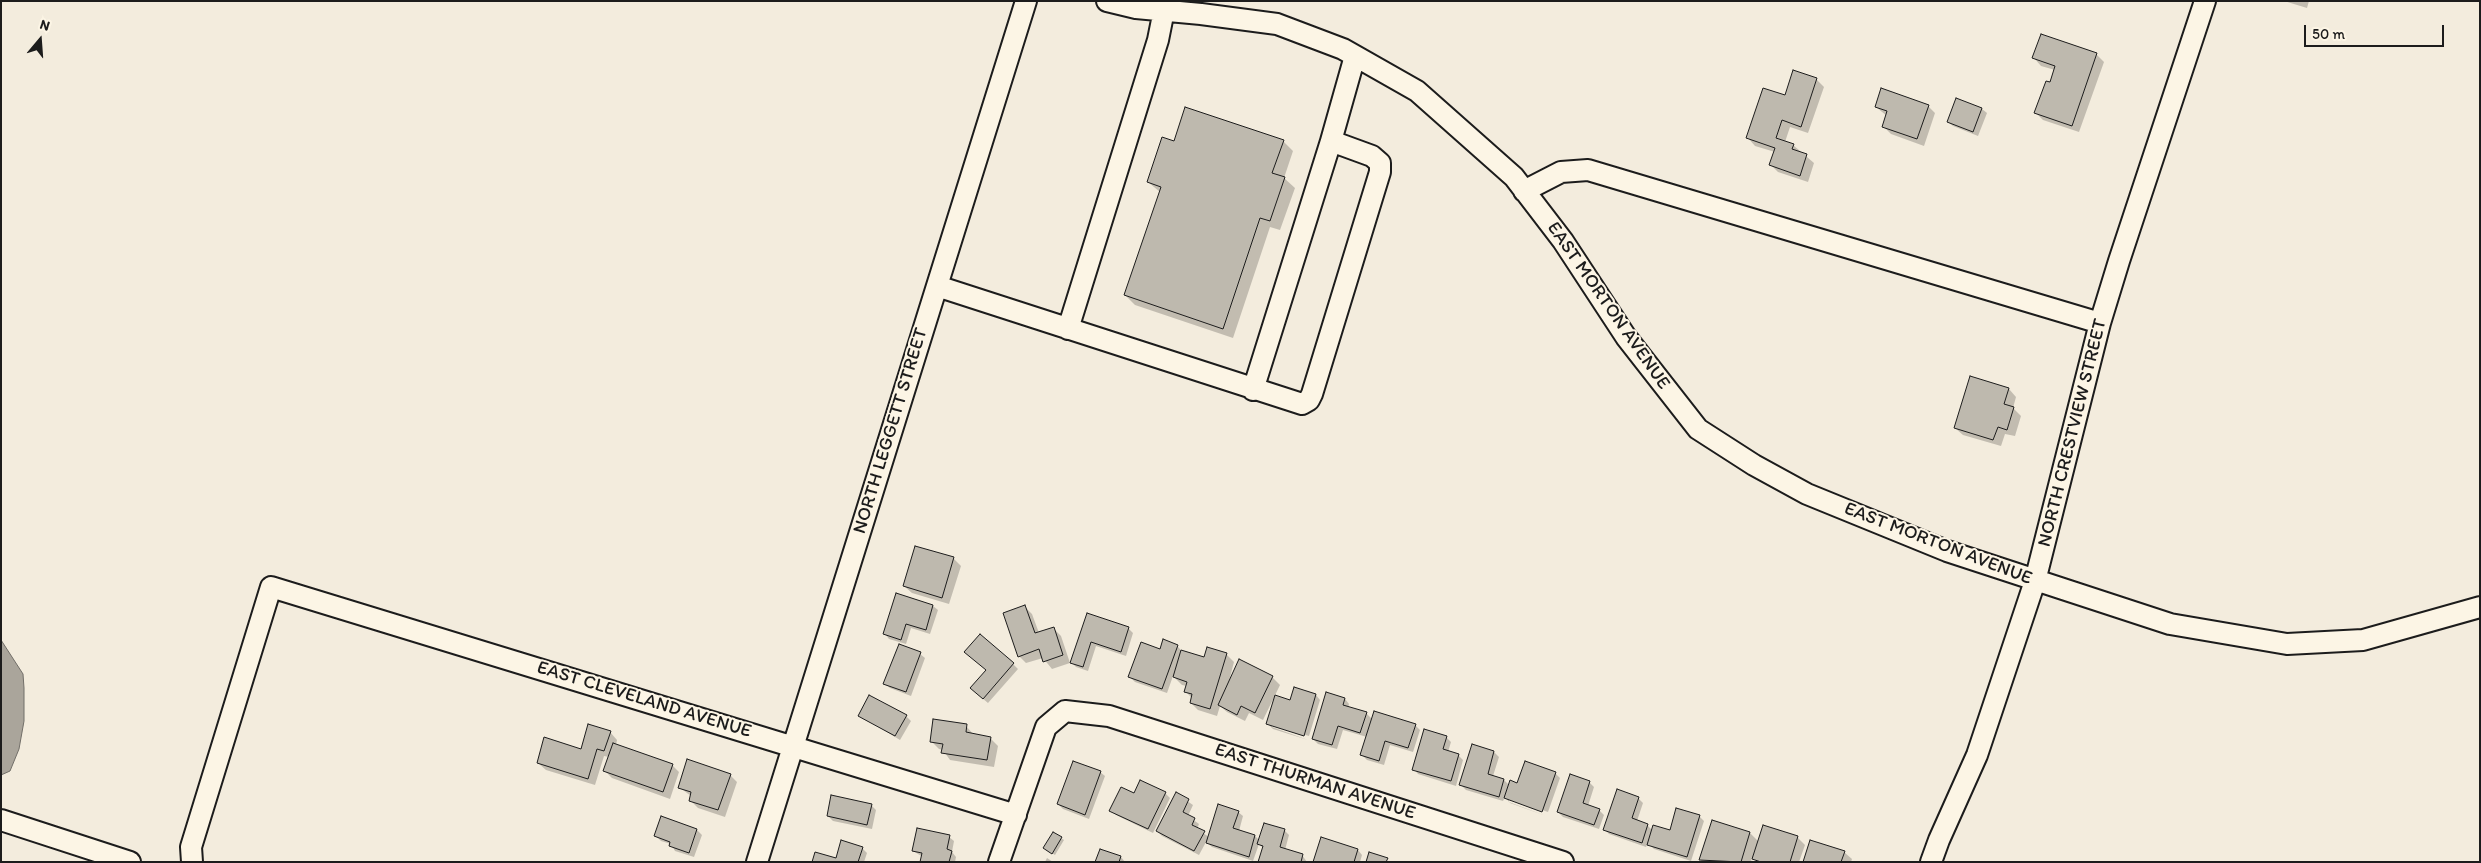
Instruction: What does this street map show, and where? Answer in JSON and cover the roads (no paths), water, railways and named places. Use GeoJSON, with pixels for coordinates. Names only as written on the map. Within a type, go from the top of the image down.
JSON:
{"type":"FeatureCollection","features":[{"type":"Feature","properties":{"kind":"street","name":"NORTH LEGGETT STREET"},"geometry":{"type":"LineString","coordinates":[[757,862],[1026,1]]}},
{"type":"Feature","properties":{"kind":"street","name":"EAST MORTON AVENUE"},"geometry":{"type":"LineString","coordinates":[[1106,1],[1136,8],[1277,24],[1343,49],[1417,91],[1514,177],[1563,241],[1626,338],[1698,429],[1754,465],[1807,494],[1948,551],[2170,624],[2287,644],[2363,640],[2480,607]]}},
{"type":"Feature","properties":{"kind":"street","name":"NORTH CRESTVIEW STREET"},"geometry":{"type":"LineString","coordinates":[[1932,862],[1939,840],[1977,755],[2035,581],[2100,323],[2205,1]]}},
{"type":"Feature","properties":{"kind":"street"},"geometry":{"type":"LineString","coordinates":[[1068,329],[1158,40],[1164,10]]}},
{"type":"Feature","properties":{"kind":"street"},"geometry":{"type":"LineString","coordinates":[[1252,390],[1331,141],[1355,56]]}},
{"type":"Feature","properties":{"kind":"street"},"geometry":{"type":"LineString","coordinates":[[937,286],[1252,390],[1302,404],[1309,400],[1312,394],[1380,172],[1380,163],[1372,156],[1331,141]]}},
{"type":"Feature","properties":{"kind":"street"},"geometry":{"type":"LineString","coordinates":[[1524,191],[1561,172],[1588,170],[2100,323]]}},
{"type":"Feature","properties":{"kind":"street","name":"EAST CLEVELAND AVENUE"},"geometry":{"type":"LineString","coordinates":[[192,862],[191,847],[271,587],[1016,815]]}},
{"type":"Feature","properties":{"kind":"street","name":"EAST THURMAN AVENUE"},"geometry":{"type":"LineString","coordinates":[[1016,815],[1046,726],[1065,710],[1108,716],[1563,862]]}},
{"type":"Feature","properties":{"kind":"street"},"geometry":{"type":"LineString","coordinates":[[999,862],[1016,815]]}},
{"type":"Feature","properties":{"kind":"street"},"geometry":{"type":"LineString","coordinates":[[1,820],[130,862]]}}]}
